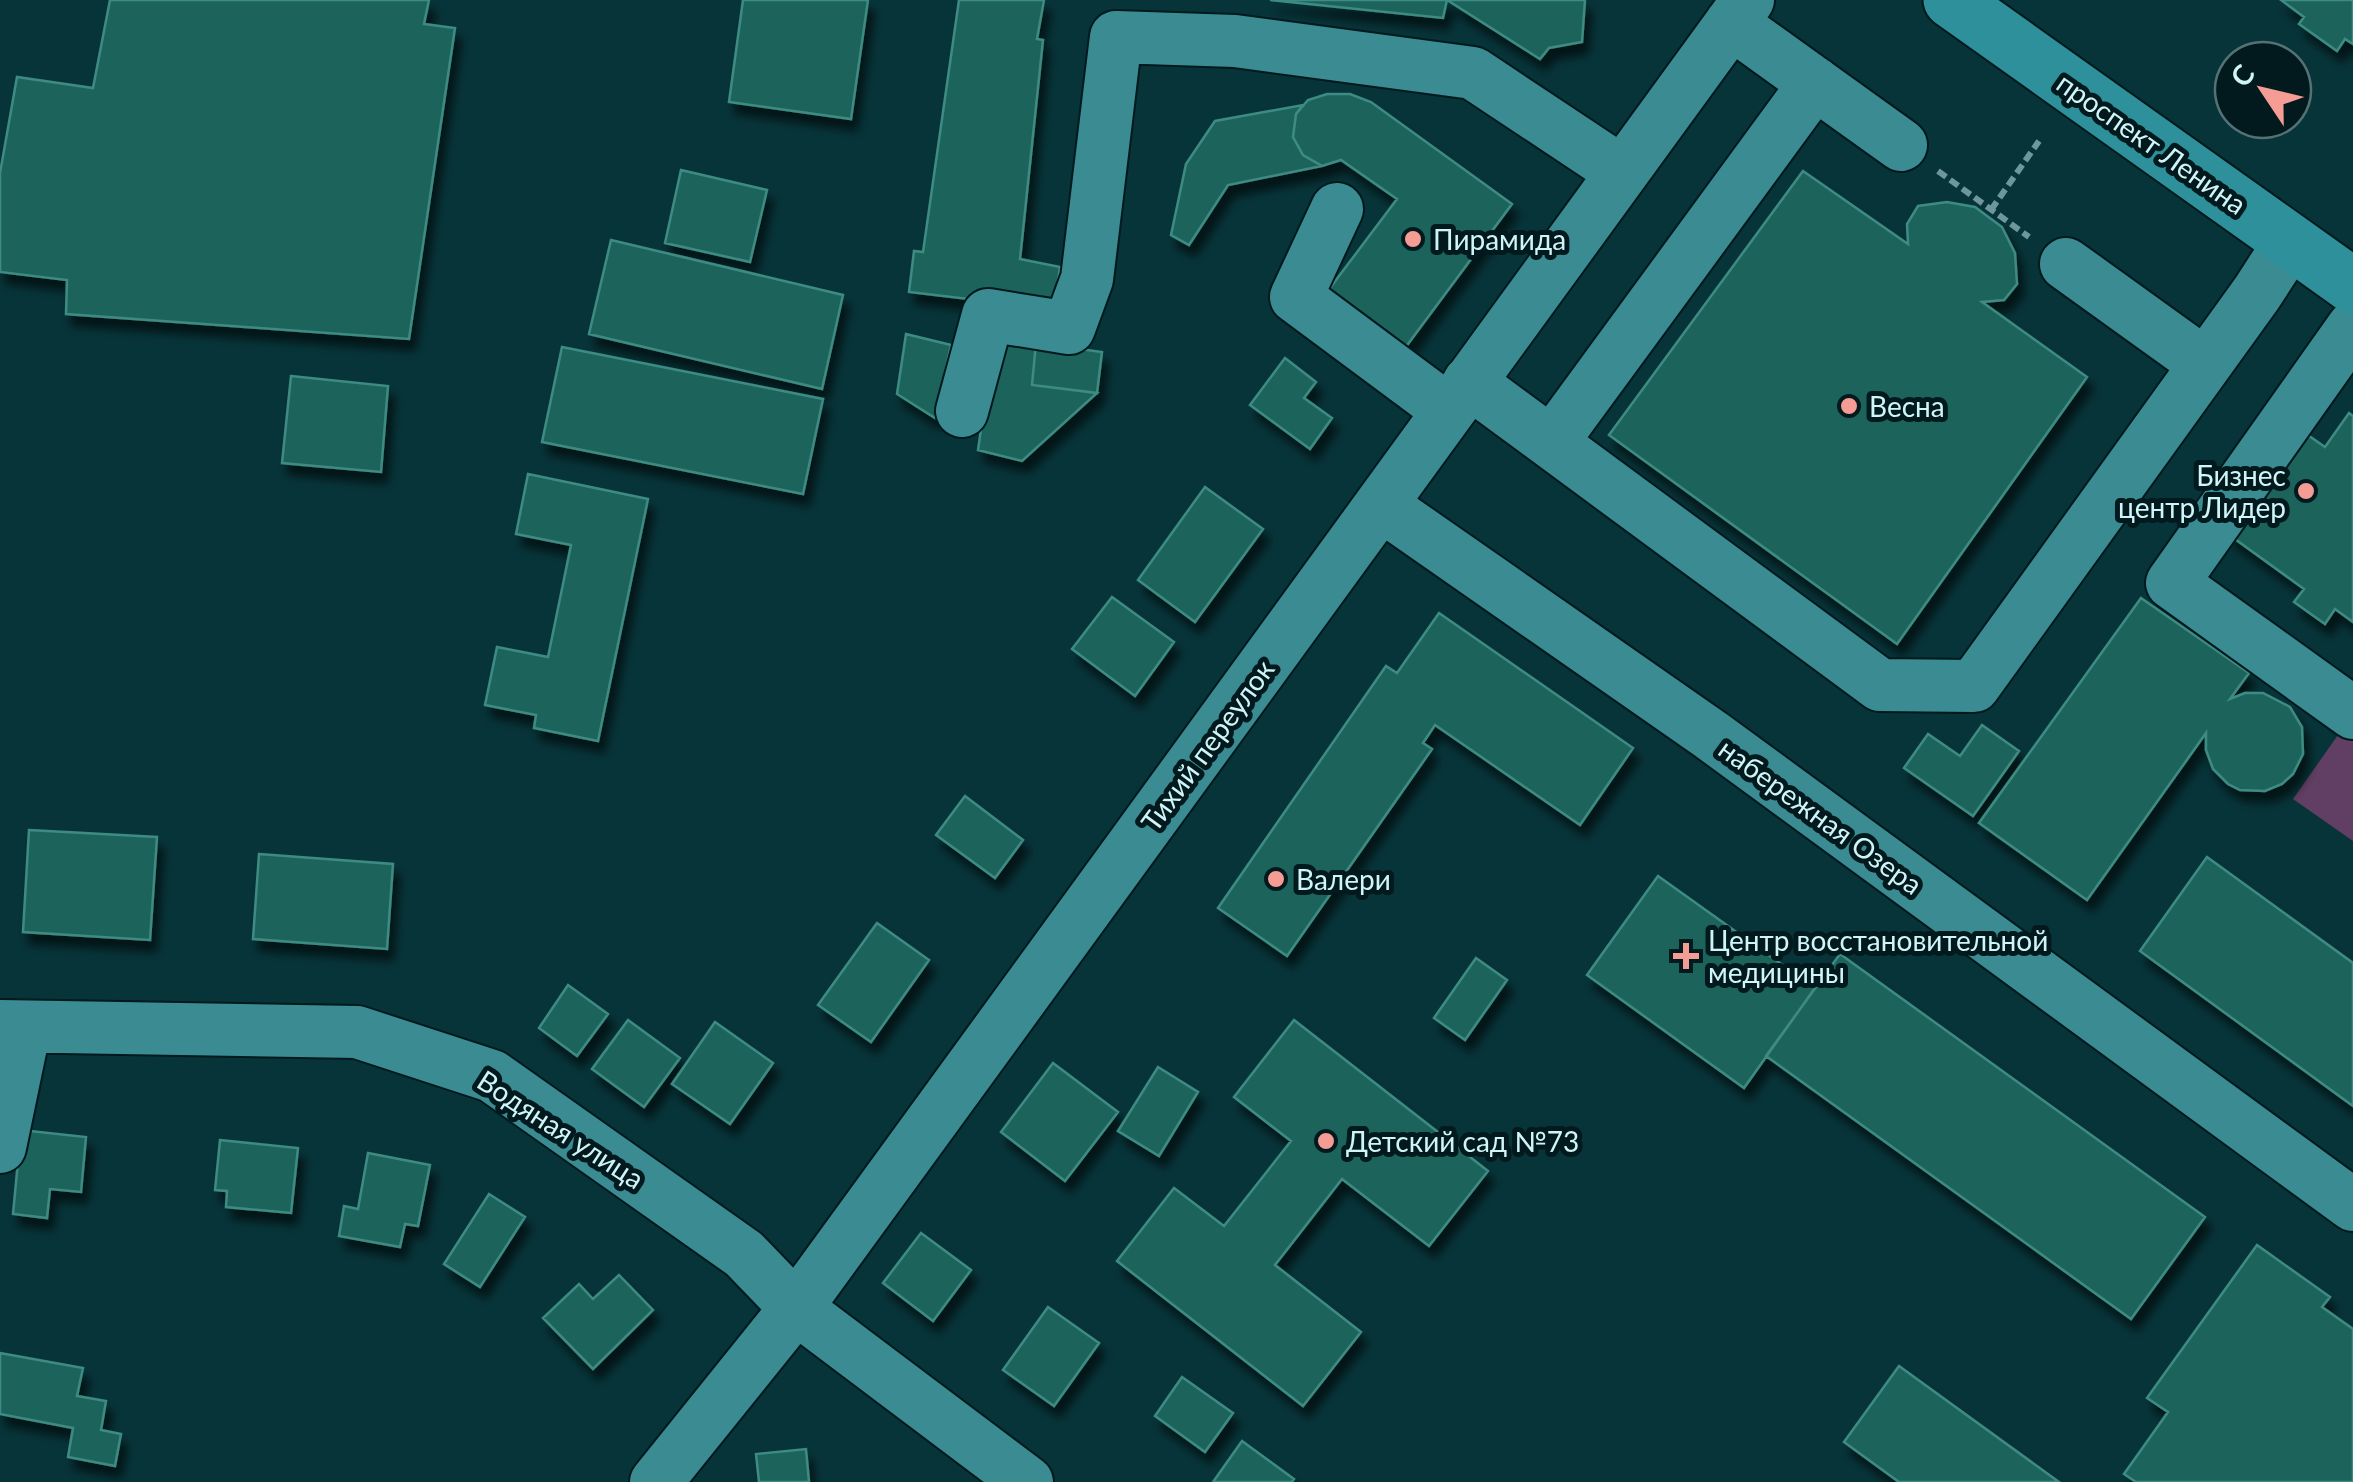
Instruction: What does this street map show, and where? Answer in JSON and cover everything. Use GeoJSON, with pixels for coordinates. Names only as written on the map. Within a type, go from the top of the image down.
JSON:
{"type":"FeatureCollection","features":[{"type":"Feature","properties":{"kind":"main road","name":"проспект Ленина"},"geometry":{"type":"LineString","coordinates":[[1951,0],[2353,286]]}},
{"type":"Feature","properties":{"kind":"street"},"geometry":{"type":"LineString","coordinates":[[1740,11],[1815,83],[1901,145]]}},
{"type":"Feature","properties":{"kind":"street","name":"Тихий переулок"},"geometry":{"type":"LineString","coordinates":[[656,1482],[796,1308],[1740,11]]}},
{"type":"Feature","properties":{"kind":"street"},"geometry":{"type":"LineString","coordinates":[[962,411],[988,315],[1069,328],[1087,279],[1116,37],[1235,40],[1473,73],[1622,172]]}},
{"type":"Feature","properties":{"kind":"street"},"geometry":{"type":"LineString","coordinates":[[1552,442],[1815,83]]}},
{"type":"Feature","properties":{"kind":"street"},"geometry":{"type":"LineString","coordinates":[[1337,208],[1296,296],[1459,396],[1552,442],[1880,685],[1974,686],[2290,242]]}},
{"type":"Feature","properties":{"kind":"street"},"geometry":{"type":"LineString","coordinates":[[2066,264],[2205,364]]}},
{"type":"Feature","properties":{"kind":"street"},"geometry":{"type":"LineString","coordinates":[[2353,327],[2172,583],[2353,713]]}},
{"type":"Feature","properties":{"kind":"street","name":"набережная Озера"},"geometry":{"type":"LineString","coordinates":[[1381,505],[1711,735],[2353,1205]]}},
{"type":"Feature","properties":{"kind":"street"},"geometry":{"type":"LineString","coordinates":[[0,1147],[12,1026]]}},
{"type":"Feature","properties":{"kind":"street","name":"Водяная улица"},"geometry":{"type":"LineString","coordinates":[[12,1026],[357,1032],[492,1076],[744,1254],[796,1308],[1027,1482]]}},
{"type":"Feature","properties":{"kind":"path"},"geometry":{"type":"LineString","coordinates":[[1990,210],[2039,142]]}},
{"type":"Feature","properties":{"kind":"path"},"geometry":{"type":"LineString","coordinates":[[1901,145],[2066,264]]}},
{"type":"Feature","properties":{"kind":"shaded area"},"geometry":{"type":"Polygon","coordinates":[[[2345,725],[2353,731],[2353,841],[2293,799],[2345,725]]]}},
{"type":"Feature","properties":{"kind":"building"},"geometry":{"type":"Polygon","coordinates":[[[110,0],[429,0],[424,24],[455,28],[409,339],[66,314],[67,280],[0,272],[0,173],[17,77],[93,88],[110,0]]]}},
{"type":"Feature","properties":{"kind":"building"},"geometry":{"type":"Polygon","coordinates":[[[743,0],[868,0],[851,119],[729,102],[743,0]]]}},
{"type":"Feature","properties":{"kind":"building"},"geometry":{"type":"Polygon","coordinates":[[[959,0],[1044,0],[1037,39],[1043,40],[1020,259],[1060,267],[1054,309],[909,292],[914,251],[923,252],[959,0]]]}},
{"type":"Feature","properties":{"kind":"building"},"geometry":{"type":"Polygon","coordinates":[[[1270,0],[1447,0],[1443,18],[1270,0]]]}},
{"type":"Feature","properties":{"kind":"building"},"geometry":{"type":"Polygon","coordinates":[[[1447,0],[1585,0],[1582,42],[1549,48],[1540,59],[1447,0]]]}},
{"type":"Feature","properties":{"kind":"building"},"geometry":{"type":"Polygon","coordinates":[[[2281,0],[2353,0],[2353,44],[2345,39],[2337,51],[2299,24],[2304,17],[2281,0]]]}},
{"type":"Feature","properties":{"kind":"building"},"geometry":{"type":"Polygon","coordinates":[[[1327,94],[1350,94],[1371,102],[1512,204],[1405,348],[1327,292],[1397,199],[1341,160],[1322,166],[1303,155],[1293,137],[1296,114],[1308,100],[1327,94]]]}},
{"type":"Feature","properties":{"kind":"building"},"geometry":{"type":"Polygon","coordinates":[[[1303,105],[1296,114],[1293,137],[1303,155],[1322,166],[1228,185],[1189,245],[1171,235],[1186,164],[1215,121],[1303,105]]]}},
{"type":"Feature","properties":{"kind":"building"},"geometry":{"type":"Polygon","coordinates":[[[681,170],[767,190],[750,262],[665,243],[681,170]]]}},
{"type":"Feature","properties":{"kind":"building","name":"Весна"},"geometry":{"type":"Polygon","coordinates":[[[1803,171],[1908,244],[1907,224],[1918,206],[1947,202],[1975,207],[2002,227],[2015,253],[2017,284],[2004,300],[1982,302],[2087,377],[1897,644],[1609,435],[1803,171]]]}},
{"type":"Feature","properties":{"kind":"building"},"geometry":{"type":"Polygon","coordinates":[[[611,240],[843,295],[822,389],[589,334],[611,240]]]}},
{"type":"Feature","properties":{"kind":"building"},"geometry":{"type":"Polygon","coordinates":[[[906,334],[951,345],[935,418],[897,394],[906,334]]]}},
{"type":"Feature","properties":{"kind":"building"},"geometry":{"type":"Polygon","coordinates":[[[994,339],[1036,343],[1032,385],[1097,393],[1022,461],[978,450],[994,339]]]}},
{"type":"Feature","properties":{"kind":"building"},"geometry":{"type":"Polygon","coordinates":[[[1036,343],[1102,352],[1097,393],[1032,385],[1036,343]]]}},
{"type":"Feature","properties":{"kind":"building"},"geometry":{"type":"Polygon","coordinates":[[[562,347],[823,399],[803,494],[542,442],[562,347]]]}},
{"type":"Feature","properties":{"kind":"building"},"geometry":{"type":"Polygon","coordinates":[[[1285,358],[1316,382],[1304,398],[1332,418],[1310,449],[1250,405],[1285,358]]]}},
{"type":"Feature","properties":{"kind":"building"},"geometry":{"type":"Polygon","coordinates":[[[291,376],[388,386],[381,472],[282,463],[291,376]]]}},
{"type":"Feature","properties":{"kind":"building","name":"Бизнес центр Лидер"},"geometry":{"type":"Polygon","coordinates":[[[2349,413],[2353,416],[2353,622],[2335,609],[2325,624],[2294,602],[2304,589],[2228,534],[2302,431],[2325,447],[2349,413]]]}},
{"type":"Feature","properties":{"kind":"building"},"geometry":{"type":"Polygon","coordinates":[[[528,474],[648,499],[598,741],[534,728],[536,715],[485,705],[497,647],[548,657],[571,545],[516,534],[528,474]]]}},
{"type":"Feature","properties":{"kind":"building"},"geometry":{"type":"Polygon","coordinates":[[[1205,487],[1263,529],[1195,622],[1138,580],[1205,487]]]}},
{"type":"Feature","properties":{"kind":"building"},"geometry":{"type":"Polygon","coordinates":[[[1112,597],[1174,642],[1135,696],[1072,649],[1112,597]]]}},
{"type":"Feature","properties":{"kind":"building"},"geometry":{"type":"Polygon","coordinates":[[[2141,598],[2249,673],[2230,699],[2245,693],[2263,693],[2290,707],[2302,727],[2303,754],[2293,774],[2282,784],[2265,791],[2240,790],[2213,769],[2206,750],[2206,733],[2087,900],[1979,823],[2141,598]]]}},
{"type":"Feature","properties":{"kind":"building"},"geometry":{"type":"Polygon","coordinates":[[[1439,613],[1633,748],[1580,825],[1435,725],[1423,743],[1432,749],[1287,956],[1218,908],[1386,666],[1397,673],[1439,613]]]}},
{"type":"Feature","properties":{"kind":"building"},"geometry":{"type":"Polygon","coordinates":[[[1982,725],[2019,751],[1973,816],[1904,768],[1928,734],[1960,756],[1982,725]]]}},
{"type":"Feature","properties":{"kind":"building"},"geometry":{"type":"Polygon","coordinates":[[[965,796],[1023,840],[995,878],[936,835],[965,796]]]}},
{"type":"Feature","properties":{"kind":"building"},"geometry":{"type":"Polygon","coordinates":[[[29,830],[157,837],[150,940],[23,932],[29,830]]]}},
{"type":"Feature","properties":{"kind":"building"},"geometry":{"type":"Polygon","coordinates":[[[259,854],[393,864],[387,949],[253,939],[259,854]]]}},
{"type":"Feature","properties":{"kind":"building"},"geometry":{"type":"Polygon","coordinates":[[[2207,857],[2353,963],[2353,1106],[2140,951],[2207,857]]]}},
{"type":"Feature","properties":{"kind":"building"},"geometry":{"type":"Polygon","coordinates":[[[1658,876],[1815,988],[1744,1088],[1587,975],[1658,876]]]}},
{"type":"Feature","properties":{"kind":"building"},"geometry":{"type":"Polygon","coordinates":[[[877,923],[929,960],[871,1042],[818,1005],[877,923]]]}},
{"type":"Feature","properties":{"kind":"building"},"geometry":{"type":"Polygon","coordinates":[[[1840,954],[2205,1217],[2131,1319],[1766,1056],[1840,954]]]}},
{"type":"Feature","properties":{"kind":"building"},"geometry":{"type":"Polygon","coordinates":[[[1476,958],[1507,980],[1465,1040],[1434,1018],[1476,958]]]}},
{"type":"Feature","properties":{"kind":"building"},"geometry":{"type":"Polygon","coordinates":[[[568,985],[608,1014],[577,1056],[539,1028],[568,985]]]}},
{"type":"Feature","properties":{"kind":"building"},"geometry":{"type":"Polygon","coordinates":[[[628,1020],[680,1058],[644,1107],[592,1069],[628,1020]]]}},
{"type":"Feature","properties":{"kind":"building"},"geometry":{"type":"Polygon","coordinates":[[[1294,1020],[1488,1171],[1429,1246],[1342,1179],[1275,1265],[1361,1332],[1303,1406],[1117,1261],[1174,1188],[1224,1226],[1291,1141],[1234,1097],[1294,1020]]]}},
{"type":"Feature","properties":{"kind":"building"},"geometry":{"type":"Polygon","coordinates":[[[715,1022],[773,1063],[730,1124],[672,1084],[715,1022]]]}},
{"type":"Feature","properties":{"kind":"building"},"geometry":{"type":"Polygon","coordinates":[[[1053,1063],[1118,1112],[1065,1181],[1001,1132],[1053,1063]]]}},
{"type":"Feature","properties":{"kind":"building"},"geometry":{"type":"Polygon","coordinates":[[[1158,1067],[1198,1092],[1159,1156],[1118,1131],[1158,1067]]]}},
{"type":"Feature","properties":{"kind":"building"},"geometry":{"type":"Polygon","coordinates":[[[21,1130],[86,1137],[81,1192],[50,1189],[47,1218],[13,1214],[21,1130]]]}},
{"type":"Feature","properties":{"kind":"building"},"geometry":{"type":"Polygon","coordinates":[[[220,1140],[298,1148],[291,1213],[226,1207],[227,1191],[215,1190],[220,1140]]]}},
{"type":"Feature","properties":{"kind":"building"},"geometry":{"type":"Polygon","coordinates":[[[368,1153],[430,1165],[418,1226],[405,1224],[400,1247],[339,1236],[344,1206],[358,1209],[368,1153]]]}},
{"type":"Feature","properties":{"kind":"building"},"geometry":{"type":"Polygon","coordinates":[[[489,1194],[525,1217],[480,1287],[444,1264],[489,1194]]]}},
{"type":"Feature","properties":{"kind":"building"},"geometry":{"type":"Polygon","coordinates":[[[921,1233],[971,1270],[933,1321],[883,1283],[921,1233]]]}},
{"type":"Feature","properties":{"kind":"building"},"geometry":{"type":"Polygon","coordinates":[[[2257,1245],[2330,1297],[2322,1307],[2353,1329],[2353,1482],[2136,1482],[2124,1474],[2168,1412],[2147,1398],[2257,1245]]]}},
{"type":"Feature","properties":{"kind":"building"},"geometry":{"type":"Polygon","coordinates":[[[619,1275],[653,1310],[593,1369],[543,1318],[579,1284],[593,1299],[619,1275]]]}},
{"type":"Feature","properties":{"kind":"building"},"geometry":{"type":"Polygon","coordinates":[[[1048,1307],[1099,1343],[1054,1406],[1003,1370],[1048,1307]]]}},
{"type":"Feature","properties":{"kind":"building"},"geometry":{"type":"Polygon","coordinates":[[[0,1353],[83,1368],[77,1396],[106,1401],[101,1430],[121,1434],[115,1466],[68,1457],[73,1428],[0,1414],[0,1353]]]}},
{"type":"Feature","properties":{"kind":"building"},"geometry":{"type":"Polygon","coordinates":[[[1899,1366],[2059,1482],[1899,1482],[1844,1442],[1899,1366]]]}},
{"type":"Feature","properties":{"kind":"building"},"geometry":{"type":"Polygon","coordinates":[[[1182,1377],[1233,1413],[1205,1452],[1155,1416],[1182,1377]]]}},
{"type":"Feature","properties":{"kind":"building"},"geometry":{"type":"Polygon","coordinates":[[[1242,1441],[1294,1479],[1292,1482],[1213,1482],[1242,1441]]]}},
{"type":"Feature","properties":{"kind":"building"},"geometry":{"type":"Polygon","coordinates":[[[806,1449],[809,1482],[759,1482],[756,1454],[806,1449]]]}},
{"type":"Feature","properties":{"kind":"place","name":"Пирамида"},"geometry":{"type":"Point","coordinates":[1413,239]}},
{"type":"Feature","properties":{"kind":"place","name":"Весна"},"geometry":{"type":"Point","coordinates":[1849,406]}},
{"type":"Feature","properties":{"kind":"place","name":"Бизнес центр Лидер"},"geometry":{"type":"Point","coordinates":[2306,491]}},
{"type":"Feature","properties":{"kind":"place","name":"Валери"},"geometry":{"type":"Point","coordinates":[1276,879]}},
{"type":"Feature","properties":{"kind":"place","name":"Центр восстановительной медицины"},"geometry":{"type":"Point","coordinates":[1686,956]}},
{"type":"Feature","properties":{"kind":"place","name":"Детский сад №73"},"geometry":{"type":"Point","coordinates":[1326,1141]}}]}
